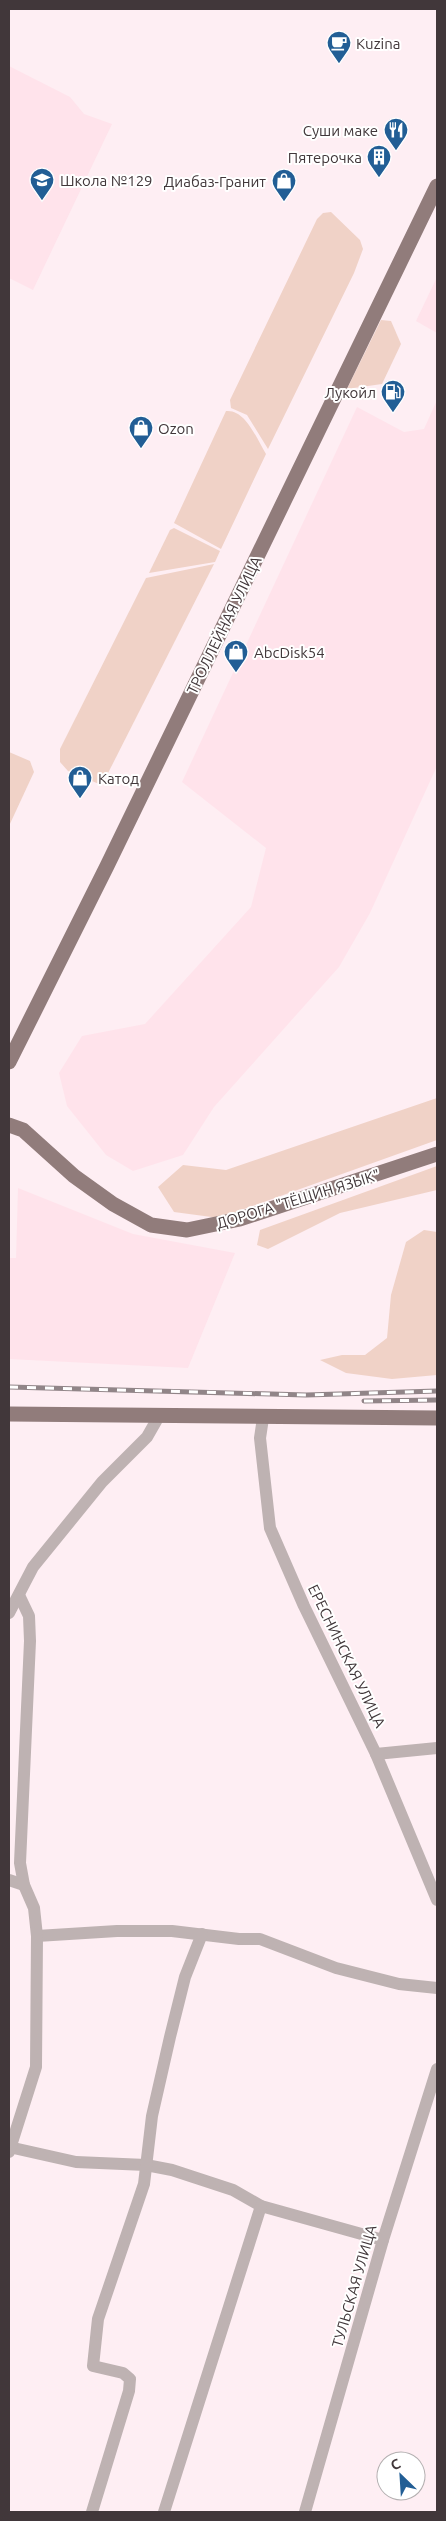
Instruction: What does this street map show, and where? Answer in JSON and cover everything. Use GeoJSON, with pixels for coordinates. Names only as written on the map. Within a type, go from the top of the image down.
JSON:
{"type":"FeatureCollection","features":[{"type":"Feature","properties":{"kind":"main road","name":"ТРОЛЛЕЙНАЯ УЛИЦА"},"geometry":{"type":"LineString","coordinates":[[9,1062],[107,866],[437,186]]}},
{"type":"Feature","properties":{"kind":"main road","name":"ДОРОГА \"ТЁЩИН ЯЗЫК\""},"geometry":{"type":"LineString","coordinates":[[9,1125],[23,1130],[74,1176],[113,1204],[151,1225],[187,1230],[240,1219],[437,1154]]}},
{"type":"Feature","properties":{"kind":"main road"},"geometry":{"type":"LineString","coordinates":[[9,1414],[262,1418],[437,1418]]}},
{"type":"Feature","properties":{"kind":"street"},"geometry":{"type":"LineString","coordinates":[[9,1613],[33,1567],[102,1482],[147,1437],[158,1416]]}},
{"type":"Feature","properties":{"kind":"street","name":"ЕРЕСНИНСКАЯ УЛИЦА"},"geometry":{"type":"LineString","coordinates":[[262,1418],[260,1438],[270,1528],[304,1606],[376,1754],[437,1900]]}},
{"type":"Feature","properties":{"kind":"street"},"geometry":{"type":"LineString","coordinates":[[19,1595],[29,1616],[30,1641],[27,1756],[20,1836],[20,1863],[24,1885],[34,1908],[37,1936],[36,2067],[31,2089],[9,2149],[76,2162],[146,2165],[233,2190],[260,2206],[383,2240]]}},
{"type":"Feature","properties":{"kind":"street"},"geometry":{"type":"LineString","coordinates":[[376,1754],[437,1748]]}},
{"type":"Feature","properties":{"kind":"street"},"geometry":{"type":"LineString","coordinates":[[9,1880],[24,1885]]}},
{"type":"Feature","properties":{"kind":"street"},"geometry":{"type":"LineString","coordinates":[[37,1936],[117,1931],[202,1934],[260,1940],[336,1968],[398,1984],[437,1988]]}},
{"type":"Feature","properties":{"kind":"street"},"geometry":{"type":"LineString","coordinates":[[92,2512],[129,2391],[130,2378],[123,2373],[93,2366],[98,2318],[144,2184],[152,2116],[170,2037],[185,1977],[202,1934]]}},
{"type":"Feature","properties":{"kind":"street","name":"ТУЛЬСКАЯ УЛИЦА"},"geometry":{"type":"LineString","coordinates":[[305,2512],[383,2240],[437,2069]]}},
{"type":"Feature","properties":{"kind":"street"},"geometry":{"type":"LineString","coordinates":[[164,2512],[260,2206]]}},
{"type":"Feature","properties":{"kind":"shaded area","name":"Школа №129"},"geometry":{"type":"Polygon","coordinates":[[[9,66],[70,97],[84,114],[112,124],[33,290],[9,278],[9,66]]]}},
{"type":"Feature","properties":{"kind":"shaded area"},"geometry":{"type":"Polygon","coordinates":[[[331,212],[360,240],[363,249],[354,273],[268,449],[247,415],[231,408],[230,400],[317,219],[323,213],[331,212]]]}},
{"type":"Feature","properties":{"kind":"shaded area"},"geometry":{"type":"Polygon","coordinates":[[[437,277],[437,333],[416,321],[437,277]]]}},
{"type":"Feature","properties":{"kind":"shaded area"},"geometry":{"type":"Polygon","coordinates":[[[381,320],[391,321],[401,344],[382,384],[347,389],[381,320]]]}},
{"type":"Feature","properties":{"kind":"shaded area"},"geometry":{"type":"Polygon","coordinates":[[[437,400],[437,766],[370,913],[339,967],[214,1107],[183,1155],[133,1171],[106,1155],[67,1106],[59,1073],[82,1036],[145,1024],[251,907],[266,848],[182,782],[357,407],[404,432],[424,429],[437,400]]]}},
{"type":"Feature","properties":{"kind":"shaded area"},"geometry":{"type":"Polygon","coordinates":[[[226,411],[233,412],[245,420],[266,454],[221,549],[174,523],[226,411]]]}},
{"type":"Feature","properties":{"kind":"shaded area"},"geometry":{"type":"Polygon","coordinates":[[[174,528],[220,551],[215,562],[149,573],[170,530],[174,528]]]}},
{"type":"Feature","properties":{"kind":"shaded area"},"geometry":{"type":"Polygon","coordinates":[[[214,564],[104,781],[99,784],[68,771],[60,762],[60,749],[146,578],[214,564]]]}},
{"type":"Feature","properties":{"kind":"shaded area"},"geometry":{"type":"Polygon","coordinates":[[[9,752],[30,761],[34,772],[9,826],[9,752]]]}},
{"type":"Feature","properties":{"kind":"shaded area"},"geometry":{"type":"Polygon","coordinates":[[[437,1098],[437,1140],[219,1218],[174,1212],[158,1187],[183,1165],[226,1170],[437,1098]]]}},
{"type":"Feature","properties":{"kind":"shaded area"},"geometry":{"type":"Polygon","coordinates":[[[437,1166],[437,1190],[340,1213],[268,1249],[257,1245],[260,1230],[437,1166]]]}},
{"type":"Feature","properties":{"kind":"shaded area"},"geometry":{"type":"Polygon","coordinates":[[[18,1188],[133,1234],[235,1253],[188,1368],[9,1359],[9,1258],[16,1258],[18,1188]]]}},
{"type":"Feature","properties":{"kind":"shaded area"},"geometry":{"type":"Polygon","coordinates":[[[424,1230],[437,1232],[437,1375],[392,1379],[346,1373],[320,1360],[342,1355],[365,1355],[387,1338],[391,1295],[406,1242],[424,1230]]]}},
{"type":"Feature","properties":{"kind":"railway"},"geometry":{"type":"LineString","coordinates":[[9,1387],[306,1395],[437,1391]]}},
{"type":"Feature","properties":{"kind":"railway"},"geometry":{"type":"LineString","coordinates":[[364,1401],[437,1400]]}},
{"type":"Feature","properties":{"kind":"place","name":"Kuzina"},"geometry":{"type":"Point","coordinates":[339,64]}},
{"type":"Feature","properties":{"kind":"place","name":"Суши маке"},"geometry":{"type":"Point","coordinates":[396,151]}},
{"type":"Feature","properties":{"kind":"place","name":"Пятерочка"},"geometry":{"type":"Point","coordinates":[379,178]}},
{"type":"Feature","properties":{"kind":"place","name":"Школа №129"},"geometry":{"type":"Point","coordinates":[42,201]}},
{"type":"Feature","properties":{"kind":"place","name":"Диабаз-Гранит"},"geometry":{"type":"Point","coordinates":[284,202]}},
{"type":"Feature","properties":{"kind":"place","name":"Лукойл"},"geometry":{"type":"Point","coordinates":[393,413]}},
{"type":"Feature","properties":{"kind":"place","name":"Ozon"},"geometry":{"type":"Point","coordinates":[141,449]}},
{"type":"Feature","properties":{"kind":"place","name":"AbcDisk54"},"geometry":{"type":"Point","coordinates":[236,673]}},
{"type":"Feature","properties":{"kind":"place","name":"Катод"},"geometry":{"type":"Point","coordinates":[80,799]}}]}
